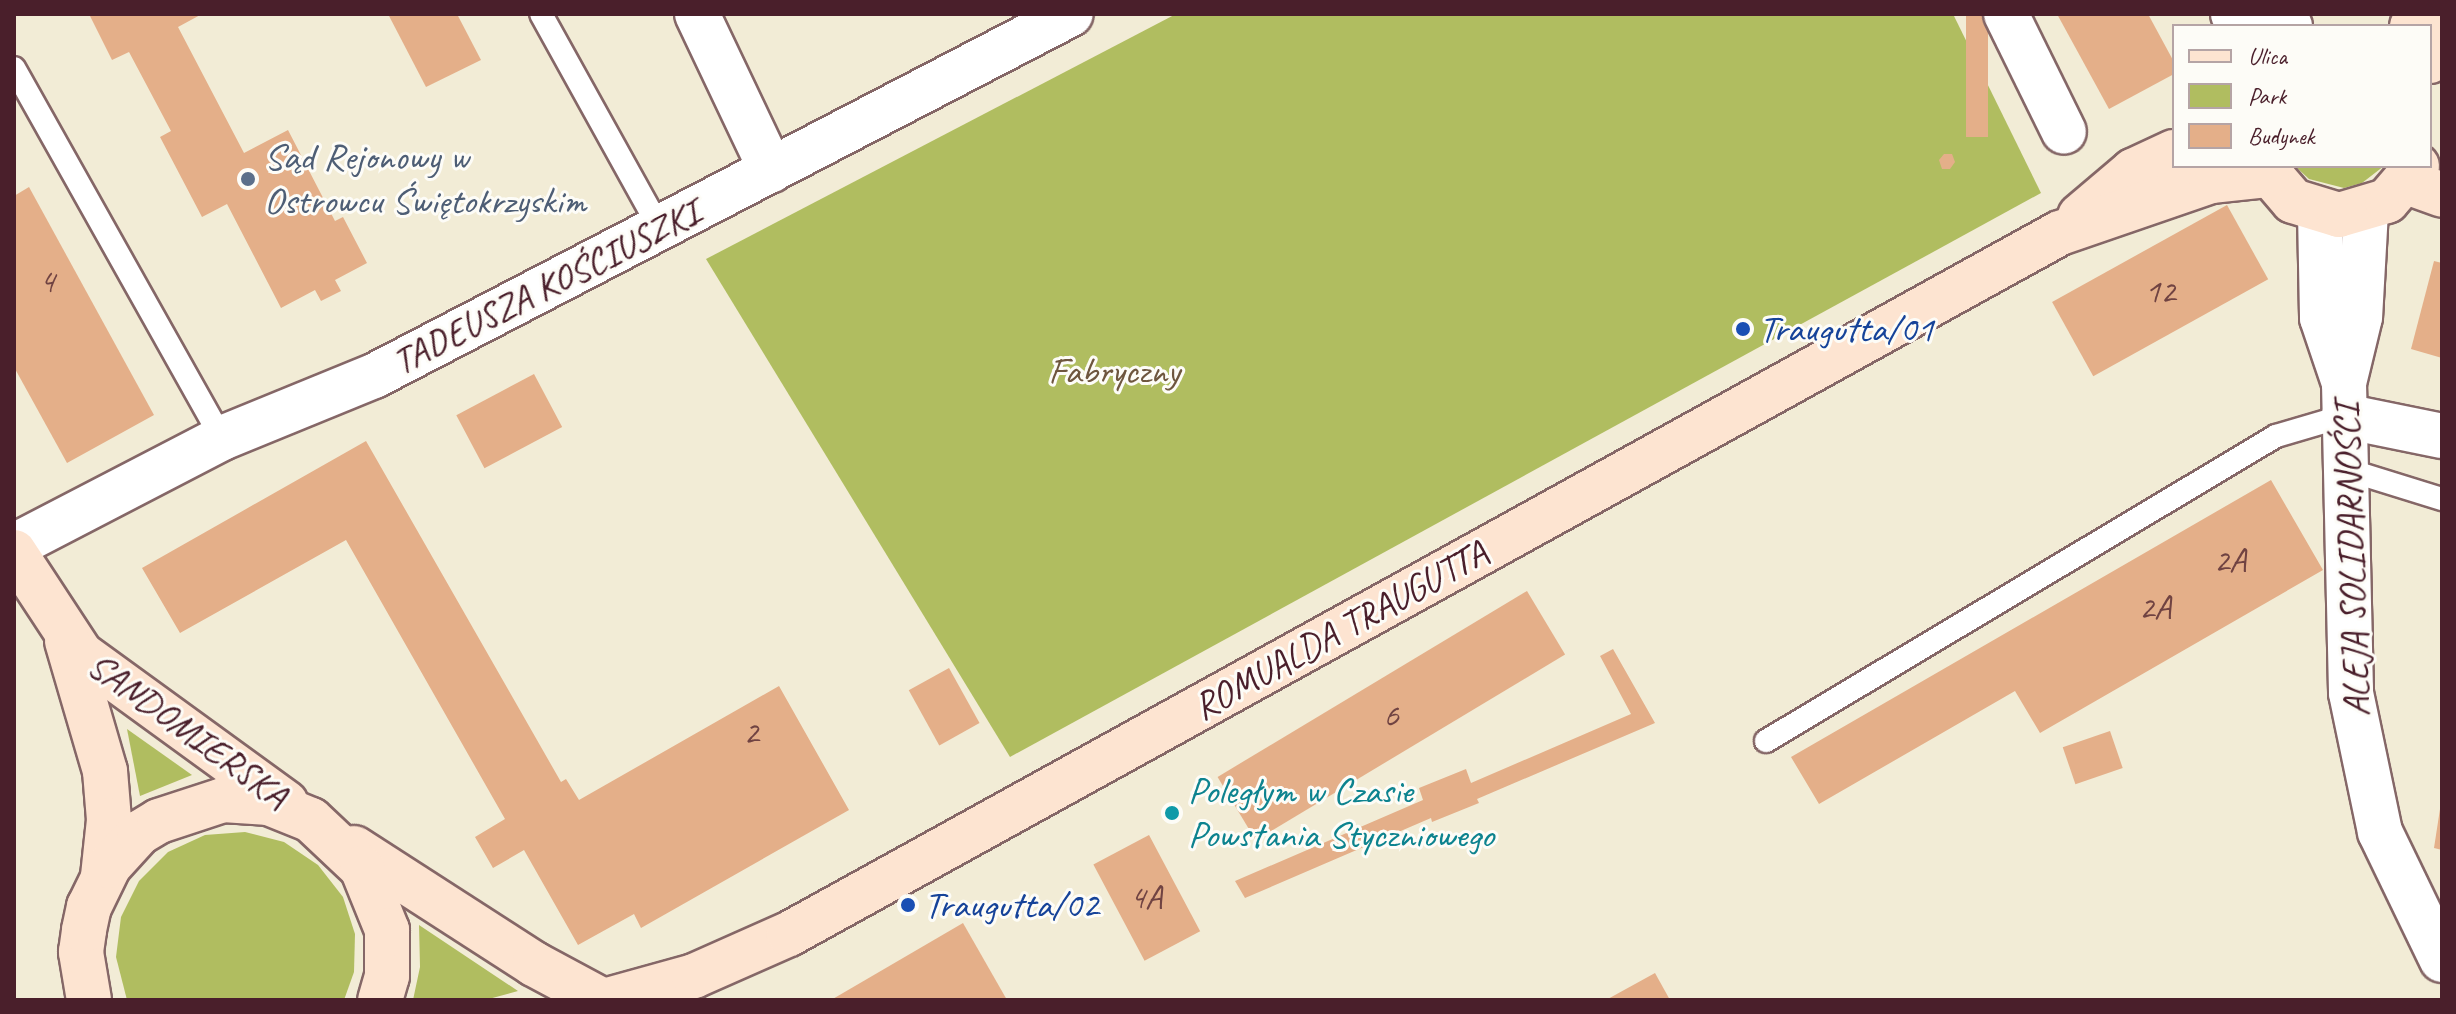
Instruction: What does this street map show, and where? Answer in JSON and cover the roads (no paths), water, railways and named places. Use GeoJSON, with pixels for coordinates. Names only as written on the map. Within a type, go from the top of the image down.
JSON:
{"type":"FeatureCollection","features":[{"type":"Feature","properties":{"kind":"main road","name":"ROMUALDA TRAUGUTTA"},"geometry":{"type":"LineString","coordinates":[[2060,233],[2133,171],[2172,153]]}},
{"type":"Feature","properties":{"kind":"main road","name":"ROMUALDA TRAUGUTTA"},"geometry":{"type":"LineString","coordinates":[[608,1000],[694,976],[789,934],[2060,233],[2211,181],[2265,170]]}},
{"type":"Feature","properties":{"kind":"main road"},"geometry":{"type":"LineString","coordinates":[[2265,170],[2283,194],[2320,212],[2366,211],[2422,181]]}},
{"type":"Feature","properties":{"kind":"main road","name":"SANDOMIERSKA"},"geometry":{"type":"LineString","coordinates":[[14,552],[66,638],[105,771],[109,820],[103,876]]}},
{"type":"Feature","properties":{"kind":"main road","name":"SANDOMIERSKA"},"geometry":{"type":"LineString","coordinates":[[66,638],[118,684],[321,827]]}},
{"type":"Feature","properties":{"kind":"main road"},"geometry":{"type":"LineString","coordinates":[[69,1000],[89,907],[103,876],[139,833],[201,804],[269,803],[321,827],[524,958],[601,1000]]}},
{"type":"Feature","properties":{"kind":"main road"},"geometry":{"type":"LineString","coordinates":[[321,827],[362,868],[381,908],[389,953],[380,1000]]}},
{"type":"Feature","properties":{"kind":"main road"},"geometry":{"type":"LineString","coordinates":[[81,952],[89,1000]]}},
{"type":"Feature","properties":{"kind":"street"},"geometry":{"type":"LineString","coordinates":[[697,14],[771,170]]}},
{"type":"Feature","properties":{"kind":"street","name":"TADEUSZA KOŚCIUSZKI"},"geometry":{"type":"LineString","coordinates":[[14,546],[222,438],[374,376],[1071,14]]}},
{"type":"Feature","properties":{"kind":"street"},"geometry":{"type":"LineString","coordinates":[[2006,14],[2064,132]]}},
{"type":"Feature","properties":{"kind":"street","name":"ALEJA SOLIDARNOŚCI"},"geometry":{"type":"LineString","coordinates":[[2366,211],[2360,317],[2344,400],[2351,693],[2380,832],[2442,960]]}},
{"type":"Feature","properties":{"kind":"street","name":"ALEJA SOLIDARNOŚCI"},"geometry":{"type":"LineString","coordinates":[[2320,212],[2322,318],[2344,400]]}},
{"type":"Feature","properties":{"kind":"street"},"geometry":{"type":"LineString","coordinates":[[2344,400],[2442,436]]}},
{"type":"Feature","properties":{"kind":"lane"},"geometry":{"type":"LineString","coordinates":[[541,14],[660,229]]}},
{"type":"Feature","properties":{"kind":"lane"},"geometry":{"type":"LineString","coordinates":[[14,68],[222,438]]}},
{"type":"Feature","properties":{"kind":"lane"},"geometry":{"type":"LineString","coordinates":[[1766,741],[2276,436],[2344,400]]}},
{"type":"Feature","properties":{"kind":"lane"},"geometry":{"type":"LineString","coordinates":[[2345,469],[2442,499]]}},
{"type":"Feature","properties":{"kind":"place","name":"Sąd Rejonowy w Ostrowcu Świętokrzyskim"},"geometry":{"type":"Point","coordinates":[248,179]}},
{"type":"Feature","properties":{"kind":"place","name":"Traugutta/01"},"geometry":{"type":"Point","coordinates":[1743,329]}},
{"type":"Feature","properties":{"kind":"place","name":"Poległym w Czasie Powstania Styczniowego"},"geometry":{"type":"Point","coordinates":[1172,813]}},
{"type":"Feature","properties":{"kind":"place","name":"Traugutta/02"},"geometry":{"type":"Point","coordinates":[908,905]}},
{"type":"Feature","properties":{"kind":"park label","name":"Fabryczny"},"geometry":{"type":"Point","coordinates":[1114,371]}}]}
